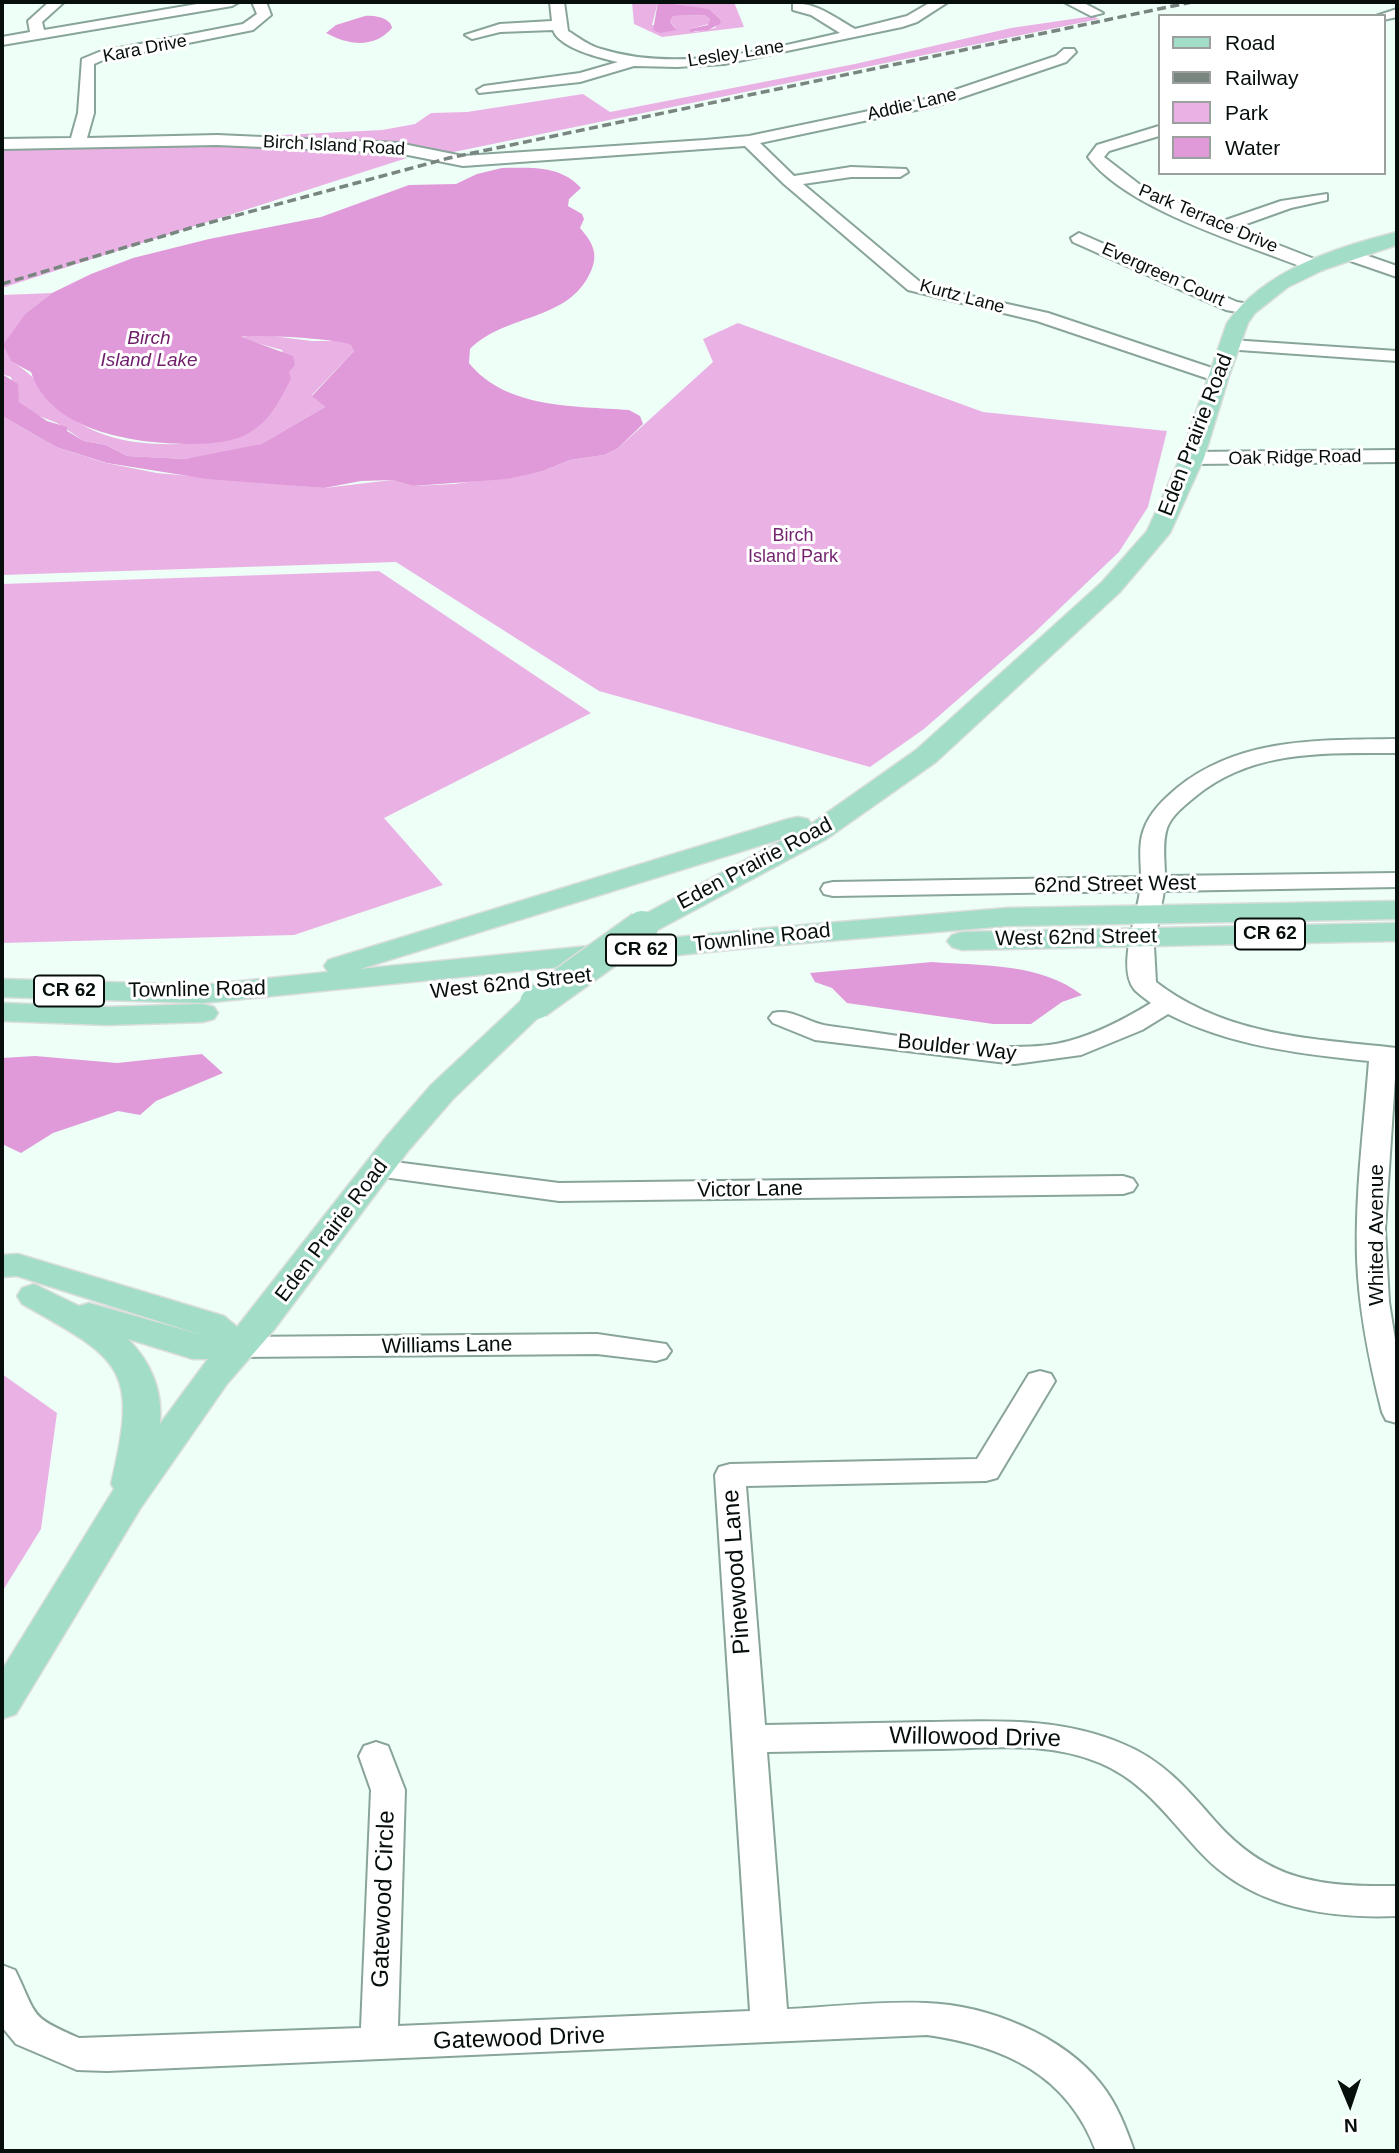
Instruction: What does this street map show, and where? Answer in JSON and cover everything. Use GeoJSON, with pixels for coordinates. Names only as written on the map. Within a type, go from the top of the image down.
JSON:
{"type":"FeatureCollection","features":[{"type":"Feature","properties":{"kind":"main road","name":"Eden Prairie Road"},"geometry":{"type":"LineString","coordinates":[[2,1703],[127,1499],[237,1347],[261,1323],[442,1092],[536,1003],[642,927],[815,834],[860,805],[926,755],[1137,560],[1158,533],[1192,458],[1218,376],[1248,309],[1282,283],[1316,266],[1397,238]]}},
{"type":"Feature","properties":{"kind":"main road"},"geometry":{"type":"LineString","coordinates":[[136,992],[282,978],[361,961],[860,805]]}},
{"type":"Feature","properties":{"kind":"main road","name":"Townline Road"},"geometry":{"type":"LineString","coordinates":[[2,988],[203,994],[901,924],[1148,911],[1397,910]]}},
{"type":"Feature","properties":{"kind":"main road","name":"West 62nd Street"},"geometry":{"type":"LineString","coordinates":[[2,1013],[157,1015],[256,1010],[876,946],[1148,911],[1397,932]]}},
{"type":"Feature","properties":{"kind":"main road"},"geometry":{"type":"LineString","coordinates":[[2,1266],[18,1265],[212,1324],[237,1347]]}},
{"type":"Feature","properties":{"kind":"main road"},"geometry":{"type":"LineString","coordinates":[[18,1290],[193,1347],[237,1347]]}},
{"type":"Feature","properties":{"kind":"main road"},"geometry":{"type":"LineString","coordinates":[[18,1290],[107,1338],[127,1356],[137,1373],[144,1413],[127,1499]]}},
{"type":"Feature","properties":{"kind":"street"},"geometry":{"type":"LineString","coordinates":[[42,35],[36,30],[36,21],[57,2]]}},
{"type":"Feature","properties":{"kind":"street"},"geometry":{"type":"LineString","coordinates":[[2,41],[202,4],[232,2]]}},
{"type":"Feature","properties":{"kind":"street","name":"Kara Drive"},"geometry":{"type":"LineString","coordinates":[[78,142],[86,113],[84,62],[99,56],[253,28],[265,12],[259,2]]}},
{"type":"Feature","properties":{"kind":"street"},"geometry":{"type":"LineString","coordinates":[[472,35],[498,28],[559,25],[557,2]]}},
{"type":"Feature","properties":{"kind":"street","name":"Lesley Lane"},"geometry":{"type":"LineString","coordinates":[[559,25],[561,33],[568,39],[605,55],[632,61],[702,62],[905,22],[941,2]]}},
{"type":"Feature","properties":{"kind":"street"},"geometry":{"type":"LineString","coordinates":[[1071,2],[1096,13]]}},
{"type":"Feature","properties":{"kind":"street"},"geometry":{"type":"LineString","coordinates":[[798,7],[816,12],[851,33]]}},
{"type":"Feature","properties":{"kind":"street","name":"Addie Lane"},"geometry":{"type":"LineString","coordinates":[[749,141],[965,93],[1061,59],[1069,52]]}},
{"type":"Feature","properties":{"kind":"street"},"geometry":{"type":"LineString","coordinates":[[484,90],[594,75],[613,71],[632,61]]}},
{"type":"Feature","properties":{"kind":"street","name":"Park Terrace Drive"},"geometry":{"type":"LineString","coordinates":[[1158,131],[1103,148],[1096,157],[1109,170],[1141,192],[1316,266]]}},
{"type":"Feature","properties":{"kind":"street","name":"Birch Island Road"},"geometry":{"type":"LineString","coordinates":[[2,144],[217,140],[398,148],[463,161],[749,141]]}},
{"type":"Feature","properties":{"kind":"street","name":"Kurtz Lane"},"geometry":{"type":"LineString","coordinates":[[749,141],[790,181],[914,286],[925,291],[1042,317],[1218,376]]}},
{"type":"Feature","properties":{"kind":"street"},"geometry":{"type":"LineString","coordinates":[[790,181],[851,172],[900,172]]}},
{"type":"Feature","properties":{"kind":"street"},"geometry":{"type":"LineString","coordinates":[[1223,227],[1287,204],[1321,197]]}},
{"type":"Feature","properties":{"kind":"street","name":"Evergreen Court"},"geometry":{"type":"LineString","coordinates":[[1079,238],[1232,306],[1248,309]]}},
{"type":"Feature","properties":{"kind":"street"},"geometry":{"type":"LineString","coordinates":[[1348,254],[1397,272]]}},
{"type":"Feature","properties":{"kind":"street"},"geometry":{"type":"LineString","coordinates":[[1231,345],[1397,356]]}},
{"type":"Feature","properties":{"kind":"street","name":"Oak Ridge Road"},"geometry":{"type":"LineString","coordinates":[[1192,458],[1397,456]]}},
{"type":"Feature","properties":{"kind":"street"},"geometry":{"type":"LineString","coordinates":[[1390,1056],[1260,1037],[1225,1028],[1166,1004],[1144,985],[1139,947],[1148,911],[1152,839],[1157,825],[1164,813],[1204,776],[1257,755],[1289,750],[1397,747]]}},
{"type":"Feature","properties":{"kind":"street","name":"62nd Street West"},"geometry":{"type":"LineString","coordinates":[[833,888],[1148,911],[1397,880]]}},
{"type":"Feature","properties":{"kind":"street","name":"Boulder Way"},"geometry":{"type":"LineString","coordinates":[[782,1018],[815,1032],[1015,1056],[1072,1049],[1133,1025],[1166,1004]]}},
{"type":"Feature","properties":{"kind":"street","name":"Whited Avenue"},"geometry":{"type":"LineString","coordinates":[[1390,1056],[1372,1225],[1372,1284],[1380,1346],[1397,1412]]}},
{"type":"Feature","properties":{"kind":"street","name":"Victor Lane"},"geometry":{"type":"LineString","coordinates":[[379,1169],[559,1192],[1123,1185]]}},
{"type":"Feature","properties":{"kind":"street","name":"Williams Lane"},"geometry":{"type":"LineString","coordinates":[[237,1347],[597,1344],[656,1352]]}},
{"type":"Feature","properties":{"kind":"street","name":"Pinewood Lane"},"geometry":{"type":"LineString","coordinates":[[770,2028],[730,1475],[986,1470],[1040,1381]]}},
{"type":"Feature","properties":{"kind":"street","name":"Willowood Drive"},"geometry":{"type":"LineString","coordinates":[[750,1739],[1027,1734],[1062,1737],[1098,1746],[1129,1760],[1157,1780],[1225,1855],[1252,1875],[1288,1892],[1324,1901],[1397,1901]]}},
{"type":"Feature","properties":{"kind":"street","name":"Gatewood Circle"},"geometry":{"type":"LineString","coordinates":[[376,1756],[388,1790],[379,2045]]}},
{"type":"Feature","properties":{"kind":"street","name":"Gatewood Drive"},"geometry":{"type":"LineString","coordinates":[[2,1980],[15,2016],[29,2033],[77,2054],[168,2054],[927,2019],[965,2022],[1002,2033],[1036,2050],[1061,2070],[1091,2100],[1110,2132],[1115,2151]]}},
{"type":"Feature","properties":{"kind":"green space"},"geometry":{"type":"Polygon","coordinates":[[[632,2],[658,2],[652,25],[676,28],[670,22],[673,16],[704,15],[710,19],[709,24],[689,29],[695,32],[715,28],[721,20],[709,9],[674,7],[669,2],[734,2],[744,27],[662,37],[634,24],[632,2]]]}},
{"type":"Feature","properties":{"kind":"green space"},"geometry":{"type":"Polygon","coordinates":[[[1093,16],[1099,19],[449,153],[392,144],[281,139],[282,135],[382,130],[415,124],[431,113],[467,112],[583,94],[610,112],[855,64],[1011,28],[1093,16]]]}},
{"type":"Feature","properties":{"kind":"green space"},"geometry":{"type":"Polygon","coordinates":[[[212,145],[390,153],[407,158],[2,288],[2,150],[212,145]]]}},
{"type":"Feature","properties":{"kind":"green space"},"geometry":{"type":"Polygon","coordinates":[[[52,293],[26,313],[12,362],[29,374],[58,406],[84,426],[129,441],[178,444],[247,434],[289,372],[282,350],[239,338],[256,334],[312,341],[344,341],[352,345],[354,351],[312,395],[325,407],[261,444],[229,453],[185,459],[127,456],[106,445],[84,441],[57,423],[34,414],[19,402],[11,377],[2,374],[2,295],[52,293]]]}},
{"type":"Feature","properties":{"kind":"green space","name":"Birch Island Park"},"geometry":{"type":"Polygon","coordinates":[[[738,323],[983,412],[1167,431],[1148,507],[1119,552],[1034,633],[924,729],[870,767],[599,691],[396,562],[2,575],[2,416],[56,447],[106,463],[157,473],[324,488],[392,480],[413,486],[454,484],[543,471],[570,460],[604,455],[617,449],[713,362],[703,339],[738,323]]]}},
{"type":"Feature","properties":{"kind":"green space"},"geometry":{"type":"Polygon","coordinates":[[[379,571],[591,713],[384,818],[443,885],[294,935],[2,943],[2,584],[379,571]]]}},
{"type":"Feature","properties":{"kind":"green space"},"geometry":{"type":"Polygon","coordinates":[[[2,1374],[57,1413],[41,1529],[2,1592],[2,1374]]]}},
{"type":"Feature","properties":{"kind":"water"},"geometry":{"type":"Polygon","coordinates":[[[658,2],[709,9],[721,20],[720,24],[708,30],[690,32],[689,29],[708,25],[710,19],[704,15],[673,16],[670,22],[677,30],[660,33],[653,30],[658,2]]]}},
{"type":"Feature","properties":{"kind":"water"},"geometry":{"type":"Polygon","coordinates":[[[365,16],[385,20],[392,28],[377,39],[360,43],[326,33],[336,25],[365,16]]]}},
{"type":"Feature","properties":{"kind":"water","name":"Birch Island Lake"},"geometry":{"type":"Polygon","coordinates":[[[502,168],[544,169],[564,175],[581,188],[569,199],[568,206],[582,214],[584,219],[580,228],[591,243],[593,265],[581,288],[568,300],[553,309],[485,337],[470,349],[469,363],[484,378],[522,397],[564,406],[629,410],[640,416],[643,424],[617,449],[604,455],[570,460],[543,471],[507,479],[413,486],[392,480],[361,481],[324,488],[207,479],[107,463],[56,447],[2,416],[2,374],[18,384],[19,402],[47,421],[67,427],[67,431],[84,441],[106,445],[127,456],[185,459],[261,444],[325,407],[312,396],[354,351],[351,345],[297,338],[241,337],[293,356],[295,365],[289,372],[291,379],[269,416],[249,433],[227,441],[186,444],[142,441],[118,436],[95,430],[74,420],[56,408],[41,392],[31,372],[12,362],[3,345],[26,313],[52,293],[133,258],[209,239],[321,217],[409,185],[456,184],[477,174],[502,168]]]}},
{"type":"Feature","properties":{"kind":"water"},"geometry":{"type":"Polygon","coordinates":[[[932,962],[1030,972],[1048,977],[1082,995],[1062,1002],[1031,1024],[993,1024],[847,1003],[832,988],[815,982],[810,973],[932,962]]]}},
{"type":"Feature","properties":{"kind":"water"},"geometry":{"type":"Polygon","coordinates":[[[202,1054],[223,1073],[156,1101],[140,1115],[118,1111],[53,1133],[21,1153],[2,1144],[2,1058],[35,1056],[117,1063],[202,1054]]]}},
{"type":"Feature","properties":{"kind":"railway"},"geometry":{"type":"LineString","coordinates":[[2,284],[197,226],[449,158],[1192,2]]}}]}
